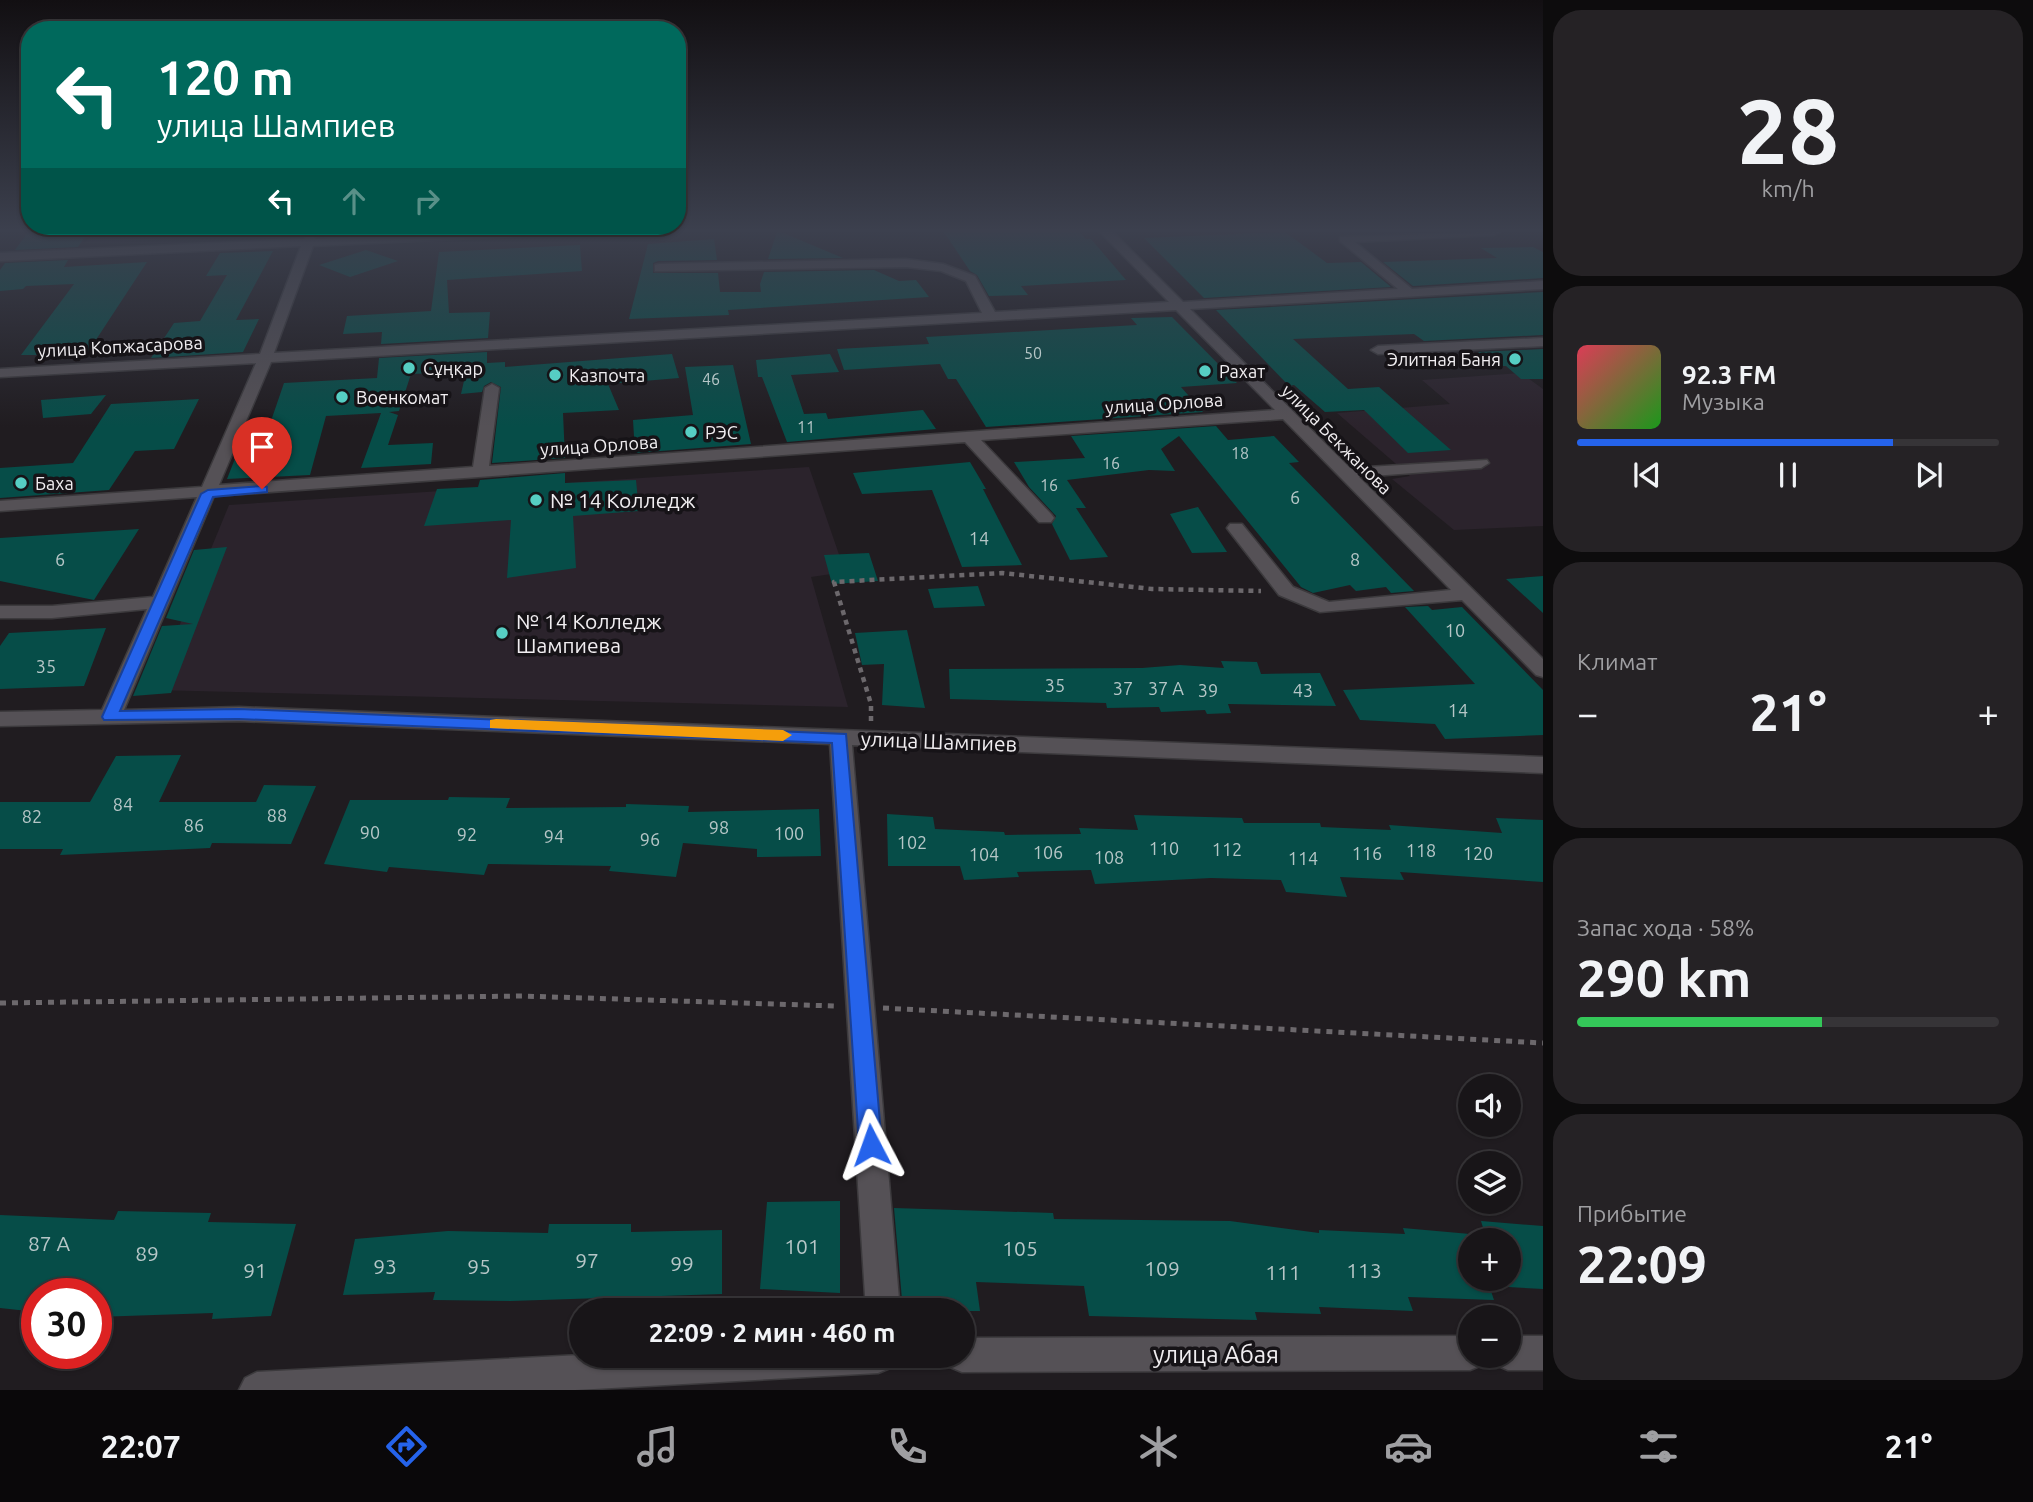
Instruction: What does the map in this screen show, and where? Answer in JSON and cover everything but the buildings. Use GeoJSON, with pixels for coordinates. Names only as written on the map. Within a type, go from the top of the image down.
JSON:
{"type":"FeatureCollection","features":[{"type":"Feature","properties":{"kind":"street"},"geometry":{"type":"LineString","coordinates":[[110,717],[208,494],[266,357],[288,297]]}},
{"type":"Feature","properties":{"kind":"street"},"geometry":{"type":"LineString","coordinates":[[980,297],[990,316]]}},
{"type":"Feature","properties":{"kind":"street","name":"улица Бекжанова"},"geometry":{"type":"LineString","coordinates":[[1171,297],[1284,414],[1543,671]]}},
{"type":"Feature","properties":{"kind":"street","name":"улица Копжасарова"},"geometry":{"type":"LineString","coordinates":[[0,373],[1342,297]]}},
{"type":"Feature","properties":{"kind":"street"},"geometry":{"type":"LineString","coordinates":[[1378,350],[1543,342]]}},
{"type":"Feature","properties":{"kind":"street"},"geometry":{"type":"LineString","coordinates":[[480,473],[492,388]]}},
{"type":"Feature","properties":{"kind":"street","name":"улица Орлова"},"geometry":{"type":"LineString","coordinates":[[0,506],[208,494],[1284,414]]}},
{"type":"Feature","properties":{"kind":"street"},"geometry":{"type":"LineString","coordinates":[[968,436],[1045,518]]}},
{"type":"Feature","properties":{"kind":"street"},"geometry":{"type":"LineString","coordinates":[[1344,473],[1481,463]]}},
{"type":"Feature","properties":{"kind":"street"},"geometry":{"type":"LineString","coordinates":[[1236,528],[1286,591],[1326,608],[1465,594]]}},
{"type":"Feature","properties":{"kind":"street"},"geometry":{"type":"LineString","coordinates":[[0,612],[52,612],[160,602]]}},
{"type":"Feature","properties":{"kind":"street","name":"улица Шампиев"},"geometry":{"type":"LineString","coordinates":[[0,719],[239,714],[1543,765]]}},
{"type":"Feature","properties":{"kind":"street"},"geometry":{"type":"LineString","coordinates":[[840,737],[882,1298]]}},
{"type":"Feature","properties":{"kind":"street","name":"улица Абая"},"geometry":{"type":"LineString","coordinates":[[975,1356],[1458,1353]]}},
{"type":"Feature","properties":{"kind":"street"},"geometry":{"type":"LineString","coordinates":[[1521,1353],[1543,1353]]}},
{"type":"Feature","properties":{"kind":"street"},"geometry":{"type":"LineString","coordinates":[[257,1390],[659,1368]]}},
{"type":"Feature","properties":{"kind":"path"},"geometry":{"type":"LineString","coordinates":[[871,738],[871,704],[834,582],[1002,573],[1153,589],[1286,591]]}},
{"type":"Feature","properties":{"kind":"path"},"geometry":{"type":"LineString","coordinates":[[0,1003],[279,996],[728,1000],[1543,1043]]}},
{"type":"Feature","properties":{"kind":"shaded area"},"geometry":{"type":"Polygon","coordinates":[[[1521,373],[1543,389],[1543,526],[1454,530],[1392,479],[1410,476],[1337,413],[1450,404],[1422,380],[1521,373]]]}},
{"type":"Feature","properties":{"kind":"shaded area","name":"№ 14 Колледж Шампиева"},"geometry":{"type":"Polygon","coordinates":[[[809,467],[845,572],[811,577],[848,707],[153,690],[229,505],[809,467]]]}},
{"type":"Feature","properties":{"kind":"slow traffic"},"geometry":{"type":"LineString","coordinates":[[496,724],[783,735]]}},
{"type":"Feature","properties":{"kind":"place","name":"Элитная Баня"},"geometry":{"type":"Point","coordinates":[1515,359]}},
{"type":"Feature","properties":{"kind":"place","name":"Сұңқар"},"geometry":{"type":"Point","coordinates":[409,368]}},
{"type":"Feature","properties":{"kind":"place","name":"Рахат"},"geometry":{"type":"Point","coordinates":[1205,371]}},
{"type":"Feature","properties":{"kind":"place","name":"Казпочта"},"geometry":{"type":"Point","coordinates":[555,375]}},
{"type":"Feature","properties":{"kind":"place","name":"Военкомат"},"geometry":{"type":"Point","coordinates":[342,397]}},
{"type":"Feature","properties":{"kind":"place","name":"РЭС"},"geometry":{"type":"Point","coordinates":[691,432]}},
{"type":"Feature","properties":{"kind":"place","name":"Баха"},"geometry":{"type":"Point","coordinates":[21,483]}},
{"type":"Feature","properties":{"kind":"place","name":"№ 14 Колледж"},"geometry":{"type":"Point","coordinates":[536,500]}},
{"type":"Feature","properties":{"kind":"place","name":"№ 14 Колледж Шампиева"},"geometry":{"type":"Point","coordinates":[502,633]}},
{"type":"Feature","properties":{"kind":"route"},"geometry":{"type":"LineString","coordinates":[[262,489],[208,494],[110,717],[239,714],[840,737],[871,1145]]}}]}
